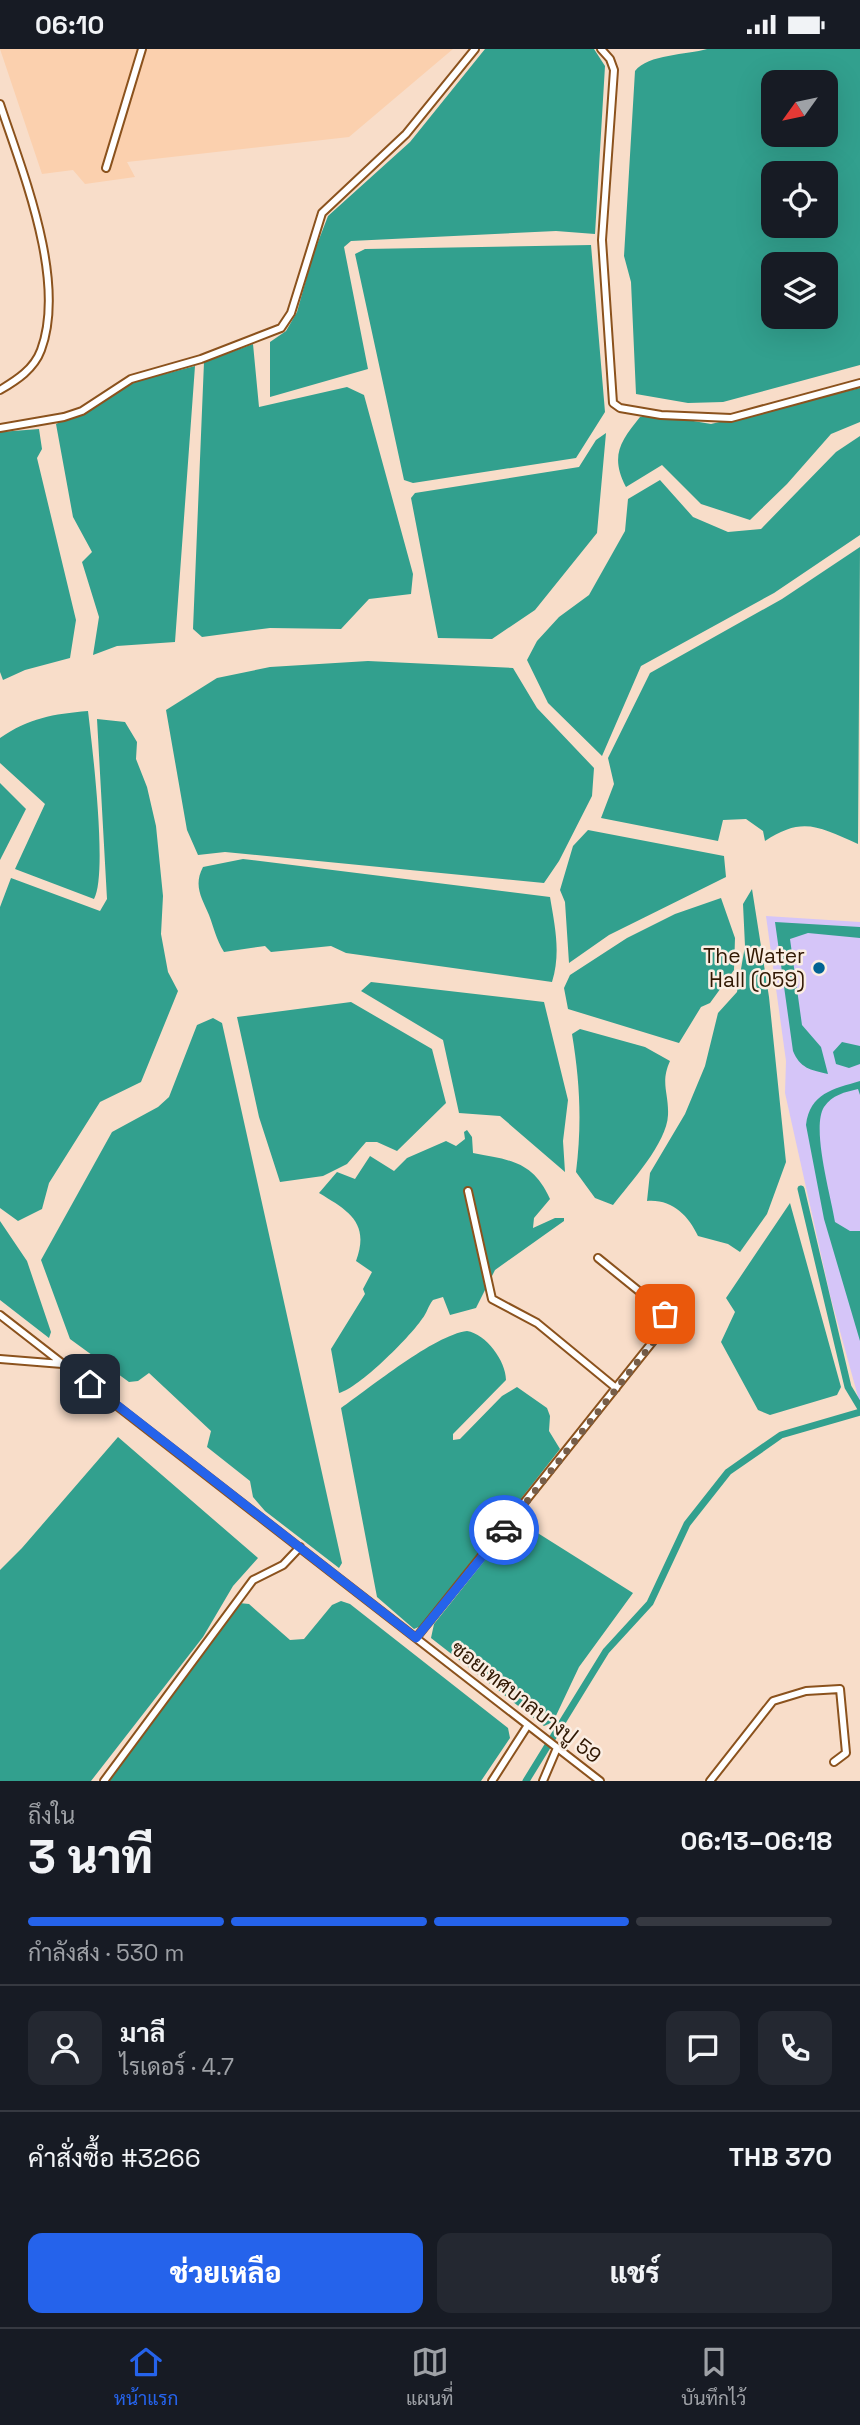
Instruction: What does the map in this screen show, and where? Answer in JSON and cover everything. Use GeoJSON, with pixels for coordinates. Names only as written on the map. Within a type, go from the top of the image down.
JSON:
{"type":"FeatureCollection","features":[{"type":"Feature","properties":{"kind":"street"},"geometry":{"type":"LineString","coordinates":[[106,168],[142,49]]}},
{"type":"Feature","properties":{"kind":"street"},"geometry":{"type":"LineString","coordinates":[[0,428],[64,417],[82,411],[131,379],[201,359],[281,328],[289,318],[322,213],[406,134],[475,49]]}},
{"type":"Feature","properties":{"kind":"street"},"geometry":{"type":"LineString","coordinates":[[601,49],[614,70],[602,240],[613,403],[620,408],[661,415],[731,418],[860,383]]}},
{"type":"Feature","properties":{"kind":"street"},"geometry":{"type":"LineString","coordinates":[[0,104],[28,179],[48,290],[41,350],[32,367],[0,390]]}},
{"type":"Feature","properties":{"kind":"street"},"geometry":{"type":"LineString","coordinates":[[468,1191],[492,1299],[537,1323],[616,1388]]}},
{"type":"Feature","properties":{"kind":"street"},"geometry":{"type":"LineString","coordinates":[[416,1638],[663,1330],[667,1320],[661,1309],[598,1258]]}},
{"type":"Feature","properties":{"kind":"street","name":"ซอยเทศบาลบางปู 59"},"geometry":{"type":"LineString","coordinates":[[0,1315],[600,1781]]}},
{"type":"Feature","properties":{"kind":"street"},"geometry":{"type":"LineString","coordinates":[[0,1359],[64,1364]]}},
{"type":"Feature","properties":{"kind":"street"},"geometry":{"type":"LineString","coordinates":[[104,1781],[253,1580],[283,1565],[300,1547]]}},
{"type":"Feature","properties":{"kind":"street"},"geometry":{"type":"LineString","coordinates":[[710,1781],[773,1701],[806,1691],[840,1689],[846,1753],[834,1762]]}},
{"type":"Feature","properties":{"kind":"street"},"geometry":{"type":"LineString","coordinates":[[492,1781],[528,1725]]}},
{"type":"Feature","properties":{"kind":"street"},"geometry":{"type":"LineString","coordinates":[[543,1781],[555,1746]]}},
{"type":"Feature","properties":{"kind":"shaded area"},"geometry":{"type":"Polygon","coordinates":[[[0,49],[453,49],[349,137],[127,162],[135,177],[85,184],[73,170],[42,174],[0,49]]]}},
{"type":"Feature","properties":{"kind":"shaded area"},"geometry":{"type":"Polygon","coordinates":[[[766,916],[860,922],[860,1404],[830,1295],[785,1093],[786,1061],[766,916]]]}},
{"type":"Feature","properties":{"kind":"water"},"geometry":{"type":"Polygon","coordinates":[[[485,49],[594,49],[605,66],[595,234],[556,231],[351,241],[344,247],[368,369],[270,397],[270,342],[286,331],[297,312],[313,255],[328,216],[410,142],[485,49]]]}},
{"type":"Feature","properties":{"kind":"water"},"geometry":{"type":"Polygon","coordinates":[[[707,49],[860,49],[860,365],[723,402],[688,403],[636,394],[631,282],[624,256],[635,71],[641,65],[658,58],[707,49]]]}},
{"type":"Feature","properties":{"kind":"water"},"geometry":{"type":"Polygon","coordinates":[[[591,245],[605,412],[576,458],[413,483],[404,480],[355,254],[365,249],[591,245]]]}},
{"type":"Feature","properties":{"kind":"water"},"geometry":{"type":"Polygon","coordinates":[[[253,344],[259,407],[347,387],[364,395],[413,574],[411,594],[369,599],[341,629],[270,628],[202,637],[193,629],[204,362],[253,344]]]}},
{"type":"Feature","properties":{"kind":"water"},"geometry":{"type":"Polygon","coordinates":[[[195,366],[175,642],[117,646],[93,655],[99,617],[82,562],[92,552],[73,517],[56,424],[106,399],[127,384],[195,366]]]}},
{"type":"Feature","properties":{"kind":"water"},"geometry":{"type":"Polygon","coordinates":[[[860,388],[860,422],[831,434],[787,484],[750,520],[701,504],[662,465],[626,487],[621,476],[618,458],[620,450],[627,434],[640,417],[670,417],[711,424],[860,388]]]}},
{"type":"Feature","properties":{"kind":"water"},"geometry":{"type":"Polygon","coordinates":[[[39,429],[42,449],[37,458],[76,620],[70,658],[25,670],[3,680],[0,672],[0,432],[39,429]]]}},
{"type":"Feature","properties":{"kind":"water"},"geometry":{"type":"Polygon","coordinates":[[[606,433],[597,533],[535,610],[492,639],[438,638],[411,498],[415,493],[579,467],[596,440],[606,433]]]}},
{"type":"Feature","properties":{"kind":"water"},"geometry":{"type":"Polygon","coordinates":[[[860,436],[860,535],[774,593],[641,666],[602,756],[548,703],[527,660],[537,641],[559,617],[589,595],[625,531],[628,499],[660,480],[693,517],[728,532],[761,529],[836,452],[860,436]]]}},
{"type":"Feature","properties":{"kind":"water"},"geometry":{"type":"Polygon","coordinates":[[[860,547],[858,844],[821,829],[801,826],[778,833],[765,841],[763,831],[746,819],[723,820],[718,841],[601,818],[614,784],[608,758],[650,673],[782,599],[860,547]]]}},
{"type":"Feature","properties":{"kind":"water"},"geometry":{"type":"Polygon","coordinates":[[[368,661],[513,668],[537,708],[594,768],[592,796],[559,861],[544,883],[225,852],[198,855],[187,830],[166,710],[217,678],[270,667],[368,661]]]}},
{"type":"Feature","properties":{"kind":"water"},"geometry":{"type":"Polygon","coordinates":[[[88,711],[100,864],[94,899],[15,869],[45,804],[0,763],[0,738],[11,731],[42,718],[88,711]]]}},
{"type":"Feature","properties":{"kind":"water"},"geometry":{"type":"Polygon","coordinates":[[[97,719],[125,722],[137,742],[136,759],[147,787],[156,826],[163,896],[161,934],[168,972],[178,991],[141,1082],[100,1102],[49,1183],[42,1209],[18,1221],[0,1208],[0,907],[11,878],[100,911],[107,899],[97,719]]]}},
{"type":"Feature","properties":{"kind":"water"},"geometry":{"type":"Polygon","coordinates":[[[0,783],[26,809],[0,860],[0,783]]]}},
{"type":"Feature","properties":{"kind":"water"},"geometry":{"type":"Polygon","coordinates":[[[588,830],[724,856],[726,877],[609,935],[569,963],[565,902],[560,890],[573,846],[588,830]]]}},
{"type":"Feature","properties":{"kind":"water"},"geometry":{"type":"Polygon","coordinates":[[[243,859],[550,897],[557,950],[552,982],[346,953],[331,946],[271,952],[265,946],[224,952],[201,897],[200,874],[203,867],[243,859]]]}},
{"type":"Feature","properties":{"kind":"water"},"geometry":{"type":"Polygon","coordinates":[[[752,889],[769,997],[786,1162],[767,1214],[740,1252],[728,1244],[698,1236],[684,1215],[671,1206],[647,1201],[650,1173],[685,1114],[705,1066],[718,1013],[737,992],[745,946],[743,904],[752,889]]]}},
{"type":"Feature","properties":{"kind":"water"},"geometry":{"type":"Polygon","coordinates":[[[721,898],[735,938],[734,970],[710,1003],[701,1007],[679,1043],[568,1009],[564,988],[570,975],[627,938],[675,914],[721,898]]]}},
{"type":"Feature","properties":{"kind":"water"},"geometry":{"type":"Polygon","coordinates":[[[775,922],[860,927],[860,938],[808,933],[790,939],[802,1025],[821,1047],[828,1074],[806,1067],[793,1051],[775,922]]]}},
{"type":"Feature","properties":{"kind":"water"},"geometry":{"type":"Polygon","coordinates":[[[371,982],[544,1002],[568,1100],[563,1141],[565,1172],[500,1116],[459,1113],[443,1040],[361,991],[371,982]]]}},
{"type":"Feature","properties":{"kind":"water"},"geometry":{"type":"Polygon","coordinates":[[[351,1002],[432,1049],[446,1103],[397,1151],[377,1142],[366,1142],[347,1164],[323,1176],[280,1182],[259,1117],[237,1017],[351,1002]]]}},
{"type":"Feature","properties":{"kind":"water"},"geometry":{"type":"Polygon","coordinates":[[[213,1018],[222,1023],[342,1563],[339,1568],[265,1511],[253,1497],[250,1481],[207,1447],[211,1431],[149,1373],[138,1381],[129,1382],[70,1339],[41,1260],[112,1132],[158,1107],[169,1097],[197,1025],[213,1018]]]}},
{"type":"Feature","properties":{"kind":"water"},"geometry":{"type":"Polygon","coordinates":[[[580,1029],[645,1047],[670,1061],[666,1076],[666,1126],[655,1150],[613,1205],[595,1198],[576,1172],[579,1103],[572,1034],[580,1029]]]}},
{"type":"Feature","properties":{"kind":"water"},"geometry":{"type":"Polygon","coordinates":[[[842,1042],[860,1046],[860,1064],[849,1068],[836,1064],[833,1052],[842,1042]]]}},
{"type":"Feature","properties":{"kind":"water"},"geometry":{"type":"Polygon","coordinates":[[[860,1081],[860,1095],[858,1089],[853,1090],[827,1103],[821,1117],[820,1130],[823,1163],[835,1222],[850,1231],[860,1231],[860,1341],[824,1219],[806,1125],[812,1106],[824,1094],[860,1081]]]}},
{"type":"Feature","properties":{"kind":"water"},"geometry":{"type":"Polygon","coordinates":[[[467,1130],[472,1137],[473,1153],[519,1164],[543,1186],[550,1199],[534,1218],[533,1228],[555,1218],[564,1218],[564,1221],[495,1270],[476,1308],[450,1315],[443,1297],[433,1300],[416,1327],[395,1349],[359,1382],[339,1393],[331,1349],[365,1294],[363,1289],[372,1272],[356,1261],[360,1237],[354,1219],[319,1193],[337,1172],[355,1179],[370,1156],[394,1171],[407,1158],[446,1141],[456,1146],[465,1139],[464,1132],[467,1130]]]}},
{"type":"Feature","properties":{"kind":"water"},"geometry":{"type":"Polygon","coordinates":[[[790,1203],[841,1387],[837,1395],[770,1415],[758,1410],[721,1342],[735,1312],[726,1298],[790,1203]]]}},
{"type":"Feature","properties":{"kind":"water"},"geometry":{"type":"Polygon","coordinates":[[[0,1221],[27,1261],[51,1332],[49,1338],[0,1300],[0,1221]]]}},
{"type":"Feature","properties":{"kind":"water"},"geometry":{"type":"Polygon","coordinates":[[[467,1331],[481,1337],[494,1349],[503,1365],[506,1380],[453,1434],[453,1440],[460,1439],[502,1396],[517,1387],[547,1408],[550,1416],[549,1431],[560,1449],[421,1626],[414,1629],[377,1597],[341,1408],[420,1352],[437,1342],[467,1331]]]}},
{"type":"Feature","properties":{"kind":"water"},"geometry":{"type":"Polygon","coordinates":[[[118,1437],[258,1558],[233,1586],[203,1637],[91,1781],[0,1781],[0,1570],[118,1437]]]}},
{"type":"Feature","properties":{"kind":"water"},"geometry":{"type":"Polygon","coordinates":[[[517,1520],[633,1593],[579,1667],[553,1722],[544,1726],[431,1638],[434,1624],[517,1520]]]}},
{"type":"Feature","properties":{"kind":"water"},"geometry":{"type":"Polygon","coordinates":[[[341,1601],[350,1604],[508,1728],[510,1738],[481,1781],[108,1781],[239,1603],[249,1604],[290,1640],[304,1639],[332,1605],[341,1601]]]}},
{"type":"Feature","properties":{"kind":"waterway"},"geometry":{"type":"LineString","coordinates":[[801,1189],[848,1387],[860,1407]]}},
{"type":"Feature","properties":{"kind":"waterway"},"geometry":{"type":"LineString","coordinates":[[526,1781],[606,1651],[650,1603],[687,1524],[728,1472],[781,1435],[860,1412]]}},
{"type":"Feature","properties":{"kind":"way so far"},"geometry":{"type":"LineString","coordinates":[[504,1530],[663,1330],[667,1320],[665,1314]]}},
{"type":"Feature","properties":{"kind":"place","name":"The Water Hall (059)"},"geometry":{"type":"Point","coordinates":[819,968]}},
{"type":"Feature","properties":{"kind":"route"},"geometry":{"type":"LineString","coordinates":[[90,1384],[416,1638],[504,1530]]}}]}
